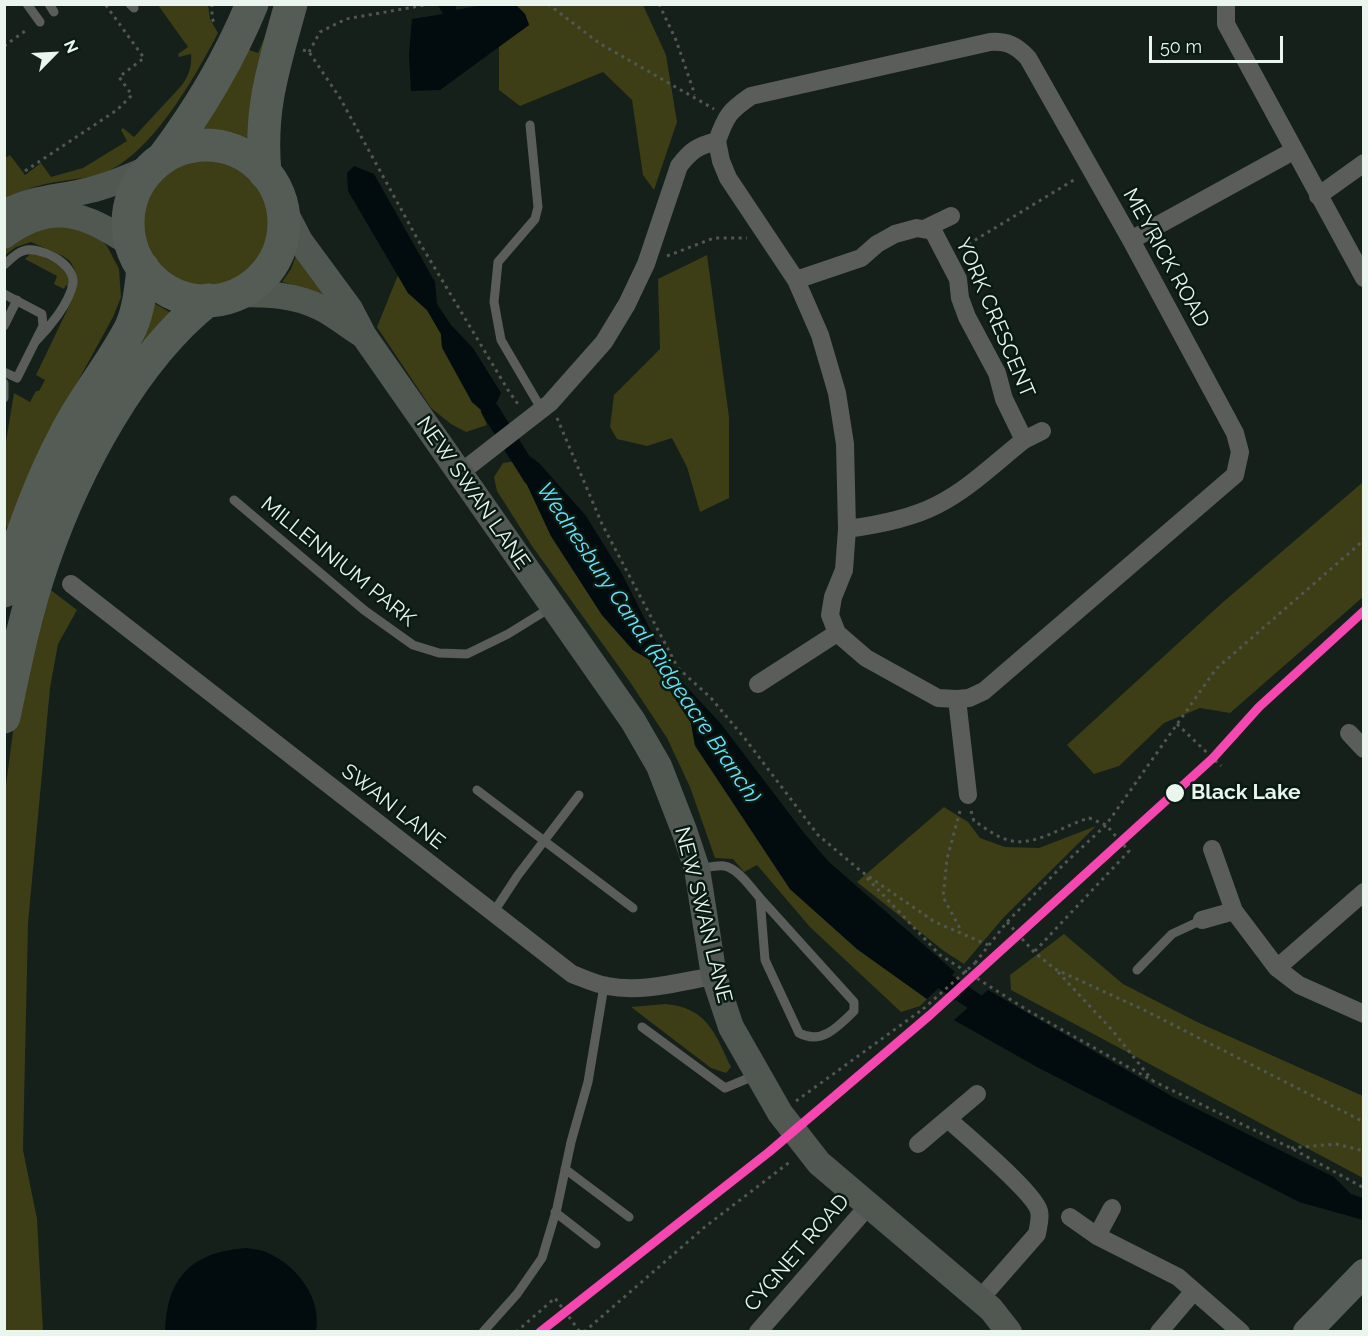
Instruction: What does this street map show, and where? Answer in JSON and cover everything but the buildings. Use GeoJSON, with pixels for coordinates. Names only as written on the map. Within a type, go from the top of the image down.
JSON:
{"type":"FeatureCollection","features":[{"type":"Feature","properties":{"kind":"highway"},"geometry":{"type":"LineString","coordinates":[[4,591],[31,510],[64,437],[132,325],[140,296],[137,256],[128,222],[131,201],[139,183],[157,162],[217,77],[252,4]]}},
{"type":"Feature","properties":{"kind":"highway"},"geometry":{"type":"LineString","coordinates":[[265,172],[263,123],[269,79],[291,4]]}},
{"type":"Feature","properties":{"kind":"highway"},"geometry":{"type":"LineString","coordinates":[[4,717],[18,646],[44,557],[73,489],[110,419],[140,373],[166,339],[187,317],[222,297],[256,282],[275,257],[283,230],[282,206],[274,186],[265,172],[239,153],[215,145],[188,147],[157,162]]}},
{"type":"Feature","properties":{"kind":"highway"},"geometry":{"type":"LineString","coordinates":[[137,256],[153,279],[176,294],[191,299],[222,297]]}},
{"type":"Feature","properties":{"kind":"main road"},"geometry":{"type":"LineString","coordinates":[[6,228],[27,202],[113,185],[157,162]]}},
{"type":"Feature","properties":{"kind":"main road","name":"NEW SWAN LANE"},"geometry":{"type":"LineString","coordinates":[[282,206],[300,241],[350,309],[364,336],[633,721],[659,766],[686,833],[696,869],[714,976],[731,1027],[780,1113],[819,1163],[980,1299],[1009,1332]]}},
{"type":"Feature","properties":{"kind":"main road"},"geometry":{"type":"LineString","coordinates":[[6,228],[35,219],[68,213],[89,219],[137,256]]}},
{"type":"Feature","properties":{"kind":"main road","name":"NEW SWAN LANE"},"geometry":{"type":"LineString","coordinates":[[222,297],[273,294],[299,299],[321,308],[364,336]]}},
{"type":"Feature","properties":{"kind":"main road"},"geometry":{"type":"LineString","coordinates":[[1306,1332],[1364,1273]]}},
{"type":"Feature","properties":{"kind":"street"},"geometry":{"type":"LineString","coordinates":[[1226,4],[1226,24],[1364,278]]}},
{"type":"Feature","properties":{"kind":"street","name":"MEYRICK ROAD"},"geometry":{"type":"LineString","coordinates":[[726,116],[751,96],[974,45],[1004,41],[1018,47],[1028,58],[1131,240],[1235,433],[1240,452],[1235,475],[984,691],[969,698],[957,699]]}},
{"type":"Feature","properties":{"kind":"street"},"geometry":{"type":"LineString","coordinates":[[726,116],[717,141],[721,161],[728,178],[796,280],[820,335],[837,393],[845,444],[847,529],[844,570],[833,597],[830,615],[837,633],[866,658],[938,698],[957,699],[968,799]]}},
{"type":"Feature","properties":{"kind":"street"},"geometry":{"type":"LineString","coordinates":[[460,473],[537,414],[604,342],[627,304],[646,264],[679,166],[698,146],[717,141]]}},
{"type":"Feature","properties":{"kind":"street"},"geometry":{"type":"LineString","coordinates":[[1131,240],[1293,151]]}},
{"type":"Feature","properties":{"kind":"street"},"geometry":{"type":"LineString","coordinates":[[1318,196],[1364,163]]}},
{"type":"Feature","properties":{"kind":"street"},"geometry":{"type":"LineString","coordinates":[[924,229],[951,216]]}},
{"type":"Feature","properties":{"kind":"street","name":"YORK CRESCENT"},"geometry":{"type":"LineString","coordinates":[[796,280],[861,258],[877,244],[895,234],[917,228],[933,231],[948,256],[958,279],[960,298],[967,317],[997,372],[1004,399],[1024,440]]}},
{"type":"Feature","properties":{"kind":"street"},"geometry":{"type":"LineString","coordinates":[[847,529],[906,517],[937,505],[965,487],[1024,440],[1042,431]]}},
{"type":"Feature","properties":{"kind":"street","name":"SWAN LANE"},"geometry":{"type":"LineString","coordinates":[[71,584],[572,974],[604,986],[625,989],[647,988],[714,976]]}},
{"type":"Feature","properties":{"kind":"street"},"geometry":{"type":"LineString","coordinates":[[758,684],[837,633]]}},
{"type":"Feature","properties":{"kind":"street"},"geometry":{"type":"LineString","coordinates":[[1349,733],[1364,749]]}},
{"type":"Feature","properties":{"kind":"street"},"geometry":{"type":"LineString","coordinates":[[1212,849],[1234,911],[1277,968],[1299,985],[1364,1014]]}},
{"type":"Feature","properties":{"kind":"street"},"geometry":{"type":"LineString","coordinates":[[1277,968],[1364,892]]}},
{"type":"Feature","properties":{"kind":"street"},"geometry":{"type":"LineString","coordinates":[[1202,920],[1234,911]]}},
{"type":"Feature","properties":{"kind":"street"},"geometry":{"type":"LineString","coordinates":[[918,1144],[977,1094]]}},
{"type":"Feature","properties":{"kind":"street"},"geometry":{"type":"LineString","coordinates":[[948,1119],[1025,1191],[1039,1210],[1036,1234],[980,1299]]}},
{"type":"Feature","properties":{"kind":"street","name":"CYGNET ROAD"},"geometry":{"type":"LineString","coordinates":[[758,1332],[870,1205]]}},
{"type":"Feature","properties":{"kind":"street"},"geometry":{"type":"LineString","coordinates":[[1097,1236],[1112,1208]]}},
{"type":"Feature","properties":{"kind":"street"},"geometry":{"type":"LineString","coordinates":[[1070,1217],[1097,1236],[1178,1277],[1241,1332]]}},
{"type":"Feature","properties":{"kind":"street"},"geometry":{"type":"LineString","coordinates":[[1159,1332],[1194,1291]]}},
{"type":"Feature","properties":{"kind":"lane"},"geometry":{"type":"LineString","coordinates":[[27,4],[40,22]]}},
{"type":"Feature","properties":{"kind":"lane"},"geometry":{"type":"LineString","coordinates":[[530,125],[538,207],[535,219],[498,262],[494,302],[501,340],[537,414]]}},
{"type":"Feature","properties":{"kind":"lane"},"geometry":{"type":"LineString","coordinates":[[4,265],[23,251],[32,249],[45,253],[68,267],[72,274],[71,288],[54,324],[35,342]]}},
{"type":"Feature","properties":{"kind":"lane"},"geometry":{"type":"LineString","coordinates":[[4,294],[42,314],[43,326],[16,378],[4,372]]}},
{"type":"Feature","properties":{"kind":"lane"},"geometry":{"type":"LineString","coordinates":[[4,326],[17,300]]}},
{"type":"Feature","properties":{"kind":"lane"},"geometry":{"type":"LineString","coordinates":[[4,383],[4,398]]}},
{"type":"Feature","properties":{"kind":"lane","name":"MILLENNIUM PARK"},"geometry":{"type":"LineString","coordinates":[[234,500],[364,610],[413,645],[440,653],[467,654],[507,634],[552,606]]}},
{"type":"Feature","properties":{"kind":"lane"},"geometry":{"type":"LineString","coordinates":[[477,790],[633,908]]}},
{"type":"Feature","properties":{"kind":"lane"},"geometry":{"type":"LineString","coordinates":[[493,913],[579,795]]}},
{"type":"Feature","properties":{"kind":"lane"},"geometry":{"type":"LineString","coordinates":[[696,869],[723,866],[734,870],[760,898],[854,1002],[854,1011],[821,1037],[808,1038],[799,1033],[765,960],[760,898]]}},
{"type":"Feature","properties":{"kind":"lane"},"geometry":{"type":"LineString","coordinates":[[1137,970],[1172,934],[1202,920]]}},
{"type":"Feature","properties":{"kind":"lane"},"geometry":{"type":"LineString","coordinates":[[483,1332],[517,1294],[542,1258],[588,1082],[604,986]]}},
{"type":"Feature","properties":{"kind":"lane"},"geometry":{"type":"LineString","coordinates":[[642,1027],[725,1088],[758,1074]]}},
{"type":"Feature","properties":{"kind":"lane"},"geometry":{"type":"LineString","coordinates":[[565,1169],[629,1217]]}},
{"type":"Feature","properties":{"kind":"lane"},"geometry":{"type":"LineString","coordinates":[[555,1212],[596,1244]]}},
{"type":"Feature","properties":{"kind":"path"},"geometry":{"type":"LineString","coordinates":[[25,171],[109,116],[132,95],[119,77],[144,58],[105,4]]}},
{"type":"Feature","properties":{"kind":"path"},"geometry":{"type":"LineString","coordinates":[[212,4],[212,18],[216,27]]}},
{"type":"Feature","properties":{"kind":"path"},"geometry":{"type":"LineString","coordinates":[[431,4],[414,9],[358,17],[333,24],[320,32],[309,52],[345,108],[418,240],[508,390],[537,414],[576,460],[602,524],[678,668],[711,698],[746,740],[818,836],[862,872],[935,922],[988,945]]}},
{"type":"Feature","properties":{"kind":"path"},"geometry":{"type":"LineString","coordinates":[[548,4],[599,43],[726,116]]}},
{"type":"Feature","properties":{"kind":"path"},"geometry":{"type":"LineString","coordinates":[[659,4],[676,40],[695,97]]}},
{"type":"Feature","properties":{"kind":"path"},"geometry":{"type":"LineString","coordinates":[[948,256],[1091,170]]}},
{"type":"Feature","properties":{"kind":"path"},"geometry":{"type":"LineString","coordinates":[[646,264],[714,238],[770,239]]}},
{"type":"Feature","properties":{"kind":"path"},"geometry":{"type":"LineString","coordinates":[[780,1113],[923,1009],[975,963],[1007,922],[1106,825],[1216,669],[1364,540]]}},
{"type":"Feature","properties":{"kind":"path"},"geometry":{"type":"LineString","coordinates":[[1177,724],[1221,766]]}},
{"type":"Feature","properties":{"kind":"path"},"geometry":{"type":"LineString","coordinates":[[963,933],[943,897],[947,859],[958,813],[968,799]]}},
{"type":"Feature","properties":{"kind":"path"},"geometry":{"type":"LineString","coordinates":[[968,799],[974,821],[1008,840],[1035,841],[1071,823],[1089,818],[1106,825],[1129,851],[1034,952]]}},
{"type":"Feature","properties":{"kind":"path"},"geometry":{"type":"LineString","coordinates":[[862,872],[940,955],[1027,1010],[1153,1081],[1292,1148],[1364,1188]]}},
{"type":"Feature","properties":{"kind":"path"},"geometry":{"type":"LineString","coordinates":[[1007,922],[1112,1030],[1153,1081]]}},
{"type":"Feature","properties":{"kind":"path"},"geometry":{"type":"LineString","coordinates":[[1055,969],[1144,1010],[1364,1122]]}},
{"type":"Feature","properties":{"kind":"path"},"geometry":{"type":"LineString","coordinates":[[1292,1148],[1336,1144],[1364,1151]]}},
{"type":"Feature","properties":{"kind":"path"},"geometry":{"type":"LineString","coordinates":[[516,1332],[555,1298],[582,1332],[706,1226],[792,1160]]}},
{"type":"Feature","properties":{"kind":"shaded area"},"geometry":{"type":"Polygon","coordinates":[[[158,5],[208,5],[210,19],[218,33],[197,72],[168,115],[135,153],[117,166],[98,175],[34,187],[5,201],[4,159],[10,155],[25,175],[41,163],[51,177],[83,168],[127,141],[121,130],[123,128],[134,137],[182,85],[190,70],[191,54],[179,57],[178,54],[188,47],[158,5]]]}},
{"type":"Feature","properties":{"kind":"shaded area"},"geometry":{"type":"Polygon","coordinates":[[[516,5],[643,5],[666,55],[677,122],[654,190],[643,175],[632,100],[603,72],[520,106],[499,90],[499,46],[529,25],[525,14],[516,5]]]}},
{"type":"Feature","properties":{"kind":"shaded area"},"geometry":{"type":"Polygon","coordinates":[[[266,34],[250,139],[232,132],[201,128],[247,49],[258,53],[266,34]]]}},
{"type":"Feature","properties":{"kind":"shaded area"},"geometry":{"type":"Polygon","coordinates":[[[206,160],[230,165],[251,179],[265,200],[270,224],[265,248],[251,269],[230,283],[206,288],[182,283],[161,269],[147,248],[142,224],[147,200],[161,179],[182,165],[206,160]]]}},
{"type":"Feature","properties":{"kind":"shaded area"},"geometry":{"type":"Polygon","coordinates":[[[62,222],[101,240],[107,246],[119,269],[121,297],[113,317],[66,403],[12,528],[5,526],[4,454],[14,393],[30,402],[36,391],[39,391],[45,380],[36,375],[74,296],[77,281],[74,268],[63,256],[31,242],[16,247],[5,255],[5,243],[62,222]]]}},
{"type":"Feature","properties":{"kind":"shaded area"},"geometry":{"type":"Polygon","coordinates":[[[297,253],[338,302],[306,288],[282,282],[291,269],[297,253]]]}},
{"type":"Feature","properties":{"kind":"shaded area"},"geometry":{"type":"Polygon","coordinates":[[[30,254],[38,254],[61,266],[70,279],[68,286],[66,285],[64,289],[54,284],[57,276],[25,259],[30,254]]]}},
{"type":"Feature","properties":{"kind":"shaded area"},"geometry":{"type":"Polygon","coordinates":[[[707,255],[729,417],[729,498],[700,512],[687,467],[672,438],[647,446],[617,439],[610,427],[614,395],[660,349],[658,279],[707,255]]]}},
{"type":"Feature","properties":{"kind":"shaded area"},"geometry":{"type":"Polygon","coordinates":[[[398,275],[408,293],[427,310],[441,334],[442,348],[472,402],[480,409],[487,425],[466,432],[451,424],[431,408],[377,327],[398,275]]]}},
{"type":"Feature","properties":{"kind":"shaded area"},"geometry":{"type":"Polygon","coordinates":[[[152,302],[173,314],[143,353],[127,354],[152,302]]]}},
{"type":"Feature","properties":{"kind":"shaded area"},"geometry":{"type":"Polygon","coordinates":[[[516,461],[551,536],[602,615],[633,650],[650,660],[691,723],[695,746],[790,889],[857,949],[927,999],[920,1006],[901,1012],[810,927],[757,865],[744,872],[733,859],[715,858],[690,787],[667,738],[630,682],[532,546],[497,491],[494,477],[503,463],[516,461]]]}},
{"type":"Feature","properties":{"kind":"shaded area"},"geometry":{"type":"Polygon","coordinates":[[[1363,482],[1363,597],[1230,713],[1200,708],[1164,723],[1119,766],[1094,774],[1067,745],[1222,603],[1363,482]]]}},
{"type":"Feature","properties":{"kind":"shaded area"},"geometry":{"type":"Polygon","coordinates":[[[45,589],[52,591],[77,610],[58,644],[50,688],[28,923],[23,1150],[37,1219],[43,1331],[5,1332],[5,793],[15,716],[45,589]]]}},
{"type":"Feature","properties":{"kind":"shaded area"},"geometry":{"type":"Polygon","coordinates":[[[944,807],[968,822],[980,838],[1005,847],[1039,848],[1096,826],[1004,917],[964,964],[944,951],[857,882],[944,807]]]}},
{"type":"Feature","properties":{"kind":"shaded area"},"geometry":{"type":"Polygon","coordinates":[[[1064,934],[1123,984],[1197,1022],[1363,1096],[1363,1178],[1011,990],[1010,975],[1064,934]]]}},
{"type":"Feature","properties":{"kind":"shaded area"},"geometry":{"type":"Polygon","coordinates":[[[666,1004],[692,1011],[708,1025],[731,1067],[726,1073],[711,1068],[631,1007],[666,1004]]]}},
{"type":"Feature","properties":{"kind":"water"},"geometry":{"type":"Polygon","coordinates":[[[438,5],[456,5],[456,10],[482,5],[516,5],[525,14],[529,25],[440,90],[411,91],[409,55],[412,19],[443,14],[438,5]]]}},
{"type":"Feature","properties":{"kind":"water"},"geometry":{"type":"Polygon","coordinates":[[[354,166],[374,174],[435,282],[437,304],[451,325],[473,348],[501,393],[495,406],[480,409],[472,402],[442,347],[441,334],[427,310],[408,293],[348,191],[347,173],[354,166]]]}},
{"type":"Feature","properties":{"kind":"water"},"geometry":{"type":"Polygon","coordinates":[[[524,452],[539,463],[586,516],[622,574],[670,669],[721,724],[804,833],[829,862],[955,972],[927,999],[857,949],[790,889],[695,745],[691,723],[650,660],[633,650],[602,615],[551,536],[516,461],[524,452]]]}},
{"type":"Feature","properties":{"kind":"water"},"geometry":{"type":"Polygon","coordinates":[[[988,990],[1173,1097],[1334,1177],[1351,1194],[1363,1198],[1363,1220],[1299,1202],[1037,1067],[954,1020],[988,990]]]}},
{"type":"Feature","properties":{"kind":"water"},"geometry":{"type":"Polygon","coordinates":[[[246,1248],[270,1254],[280,1260],[290,1267],[306,1285],[315,1307],[316,1331],[165,1331],[171,1296],[177,1282],[186,1271],[211,1255],[246,1248]]]}},
{"type":"Feature","properties":{"kind":"waterway","name":"Wednesbury Canal (Ridgeacre Branch)"},"geometry":{"type":"LineString","coordinates":[[490,410],[532,477]]}},
{"type":"Feature","properties":{"kind":"waterway","name":"Wednesbury Canal (Ridgeacre Branch)"},"geometry":{"type":"LineString","coordinates":[[925,968],[994,1015]]}},
{"type":"Feature","properties":{"kind":"transit line"},"geometry":{"type":"LineString","coordinates":[[540,1332],[769,1152],[930,1015],[1213,758],[1259,707],[1364,611]]}},
{"type":"Feature","properties":{"kind":"place","name":"Black Lake"},"geometry":{"type":"Point","coordinates":[1175,793]}}]}
